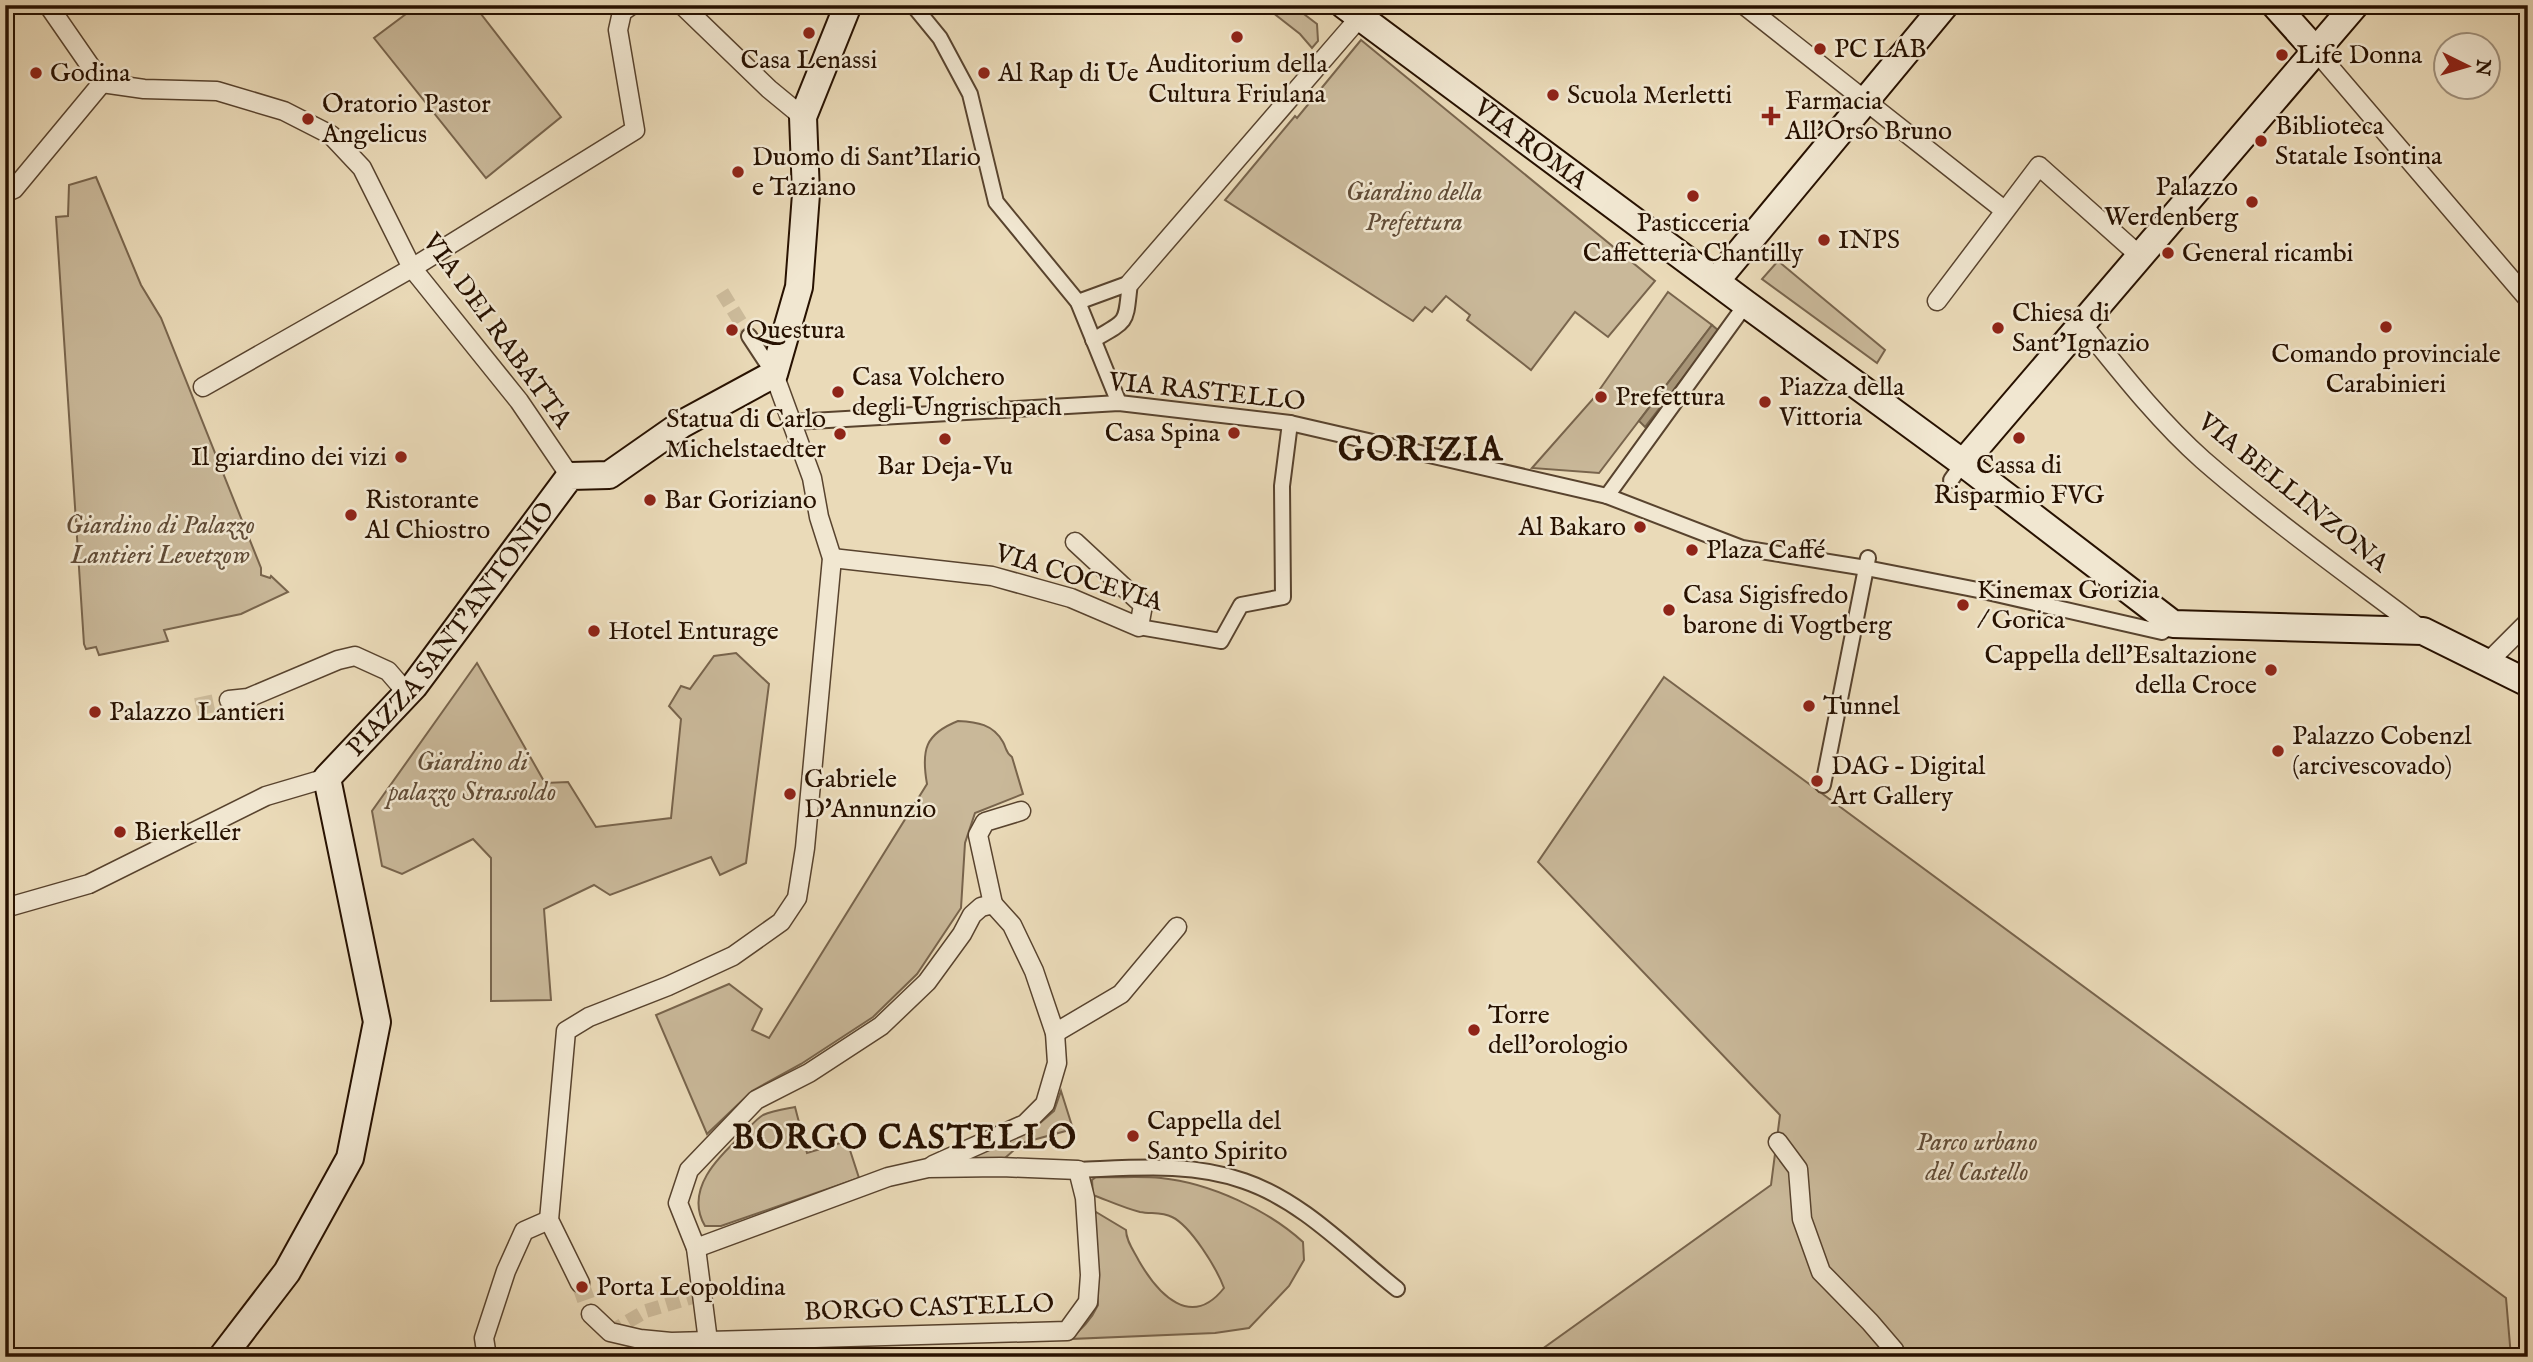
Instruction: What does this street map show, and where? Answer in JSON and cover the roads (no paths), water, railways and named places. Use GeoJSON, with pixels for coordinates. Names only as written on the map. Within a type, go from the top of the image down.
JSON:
{"type":"FeatureCollection","features":[{"type":"Feature","properties":{"kind":"main road"},"geometry":{"type":"LineString","coordinates":[[570,476],[609,475],[682,424],[774,374],[799,287],[806,194],[803,117],[848,5]]}},
{"type":"Feature","properties":{"kind":"main road"},"geometry":{"type":"LineString","coordinates":[[1945,5],[1716,281],[1957,471],[2174,624],[2423,631],[2528,683]]}},
{"type":"Feature","properties":{"kind":"main road"},"geometry":{"type":"LineString","coordinates":[[2275,5],[2316,51]]}},
{"type":"Feature","properties":{"kind":"main road"},"geometry":{"type":"LineString","coordinates":[[1957,471],[2355,5]]}},
{"type":"Feature","properties":{"kind":"main road","name":"VIA ROMA"},"geometry":{"type":"LineString","coordinates":[[1352,11],[1716,281]]}},
{"type":"Feature","properties":{"kind":"main road","name":"PIAZZA SANT'ANTONIO"},"geometry":{"type":"LineString","coordinates":[[327,778],[407,693],[570,476]]}},
{"type":"Feature","properties":{"kind":"main road"},"geometry":{"type":"LineString","coordinates":[[222,1357],[287,1272],[350,1158],[377,1022],[327,778]]}},
{"type":"Feature","properties":{"kind":"street"},"geometry":{"type":"LineString","coordinates":[[5,193],[14,189],[102,83],[48,5]]}},
{"type":"Feature","properties":{"kind":"street"},"geometry":{"type":"LineString","coordinates":[[203,387],[412,268],[635,130],[618,30],[622,12],[632,5]]}},
{"type":"Feature","properties":{"kind":"street"},"geometry":{"type":"LineString","coordinates":[[682,5],[769,89],[803,117]]}},
{"type":"Feature","properties":{"kind":"street"},"geometry":{"type":"LineString","coordinates":[[913,5],[940,37],[970,94],[996,202],[1078,302],[1119,403]]}},
{"type":"Feature","properties":{"kind":"street"},"geometry":{"type":"LineString","coordinates":[[1744,5],[2004,210]]}},
{"type":"Feature","properties":{"kind":"street"},"geometry":{"type":"LineString","coordinates":[[1078,302],[1130,283],[1352,11]]}},
{"type":"Feature","properties":{"kind":"street"},"geometry":{"type":"LineString","coordinates":[[2316,51],[2528,299]]}},
{"type":"Feature","properties":{"kind":"street","name":"VIA DEI RABATTA"},"geometry":{"type":"LineString","coordinates":[[102,83],[144,89],[218,91],[284,111],[331,135],[362,168],[412,268],[519,401],[570,476]]}},
{"type":"Feature","properties":{"kind":"street"},"geometry":{"type":"LineString","coordinates":[[1937,301],[2039,166],[2140,256]]}},
{"type":"Feature","properties":{"kind":"street"},"geometry":{"type":"LineString","coordinates":[[1093,340],[1122,324],[1126,318],[1130,283]]}},
{"type":"Feature","properties":{"kind":"street"},"geometry":{"type":"LineString","coordinates":[[1746,304],[1611,495],[1742,548],[1867,563],[2162,632],[2174,624]]}},
{"type":"Feature","properties":{"kind":"street","name":"VIA BELLINZONA"},"geometry":{"type":"LineString","coordinates":[[2082,324],[2132,386],[2201,458],[2303,541],[2423,631]]}},
{"type":"Feature","properties":{"kind":"street"},"geometry":{"type":"LineString","coordinates":[[580,1283],[549,1220],[566,1031],[589,1017],[668,986],[733,956],[781,922],[797,898],[805,848],[832,558],[819,517],[812,478],[794,422],[774,374],[749,336]]}},
{"type":"Feature","properties":{"kind":"street","name":"VIA RASTELLO"},"geometry":{"type":"LineString","coordinates":[[794,422],[1119,403],[1290,423],[1611,495]]}},
{"type":"Feature","properties":{"kind":"street","name":"VIA COCEVIA"},"geometry":{"type":"LineString","coordinates":[[832,558],[992,576],[1071,598],[1139,627],[1221,641],[1241,605],[1283,597],[1282,486],[1290,423]]}},
{"type":"Feature","properties":{"kind":"street","name":"VIA COCEVIA"},"geometry":{"type":"LineString","coordinates":[[1075,542],[1143,605],[1139,627]]}},
{"type":"Feature","properties":{"kind":"street"},"geometry":{"type":"LineString","coordinates":[[1823,785],[1867,563]]}},
{"type":"Feature","properties":{"kind":"street"},"geometry":{"type":"LineString","coordinates":[[2487,663],[2528,622]]}},
{"type":"Feature","properties":{"kind":"street"},"geometry":{"type":"LineString","coordinates":[[229,700],[248,698],[338,660],[355,656],[388,671],[407,693]]}},
{"type":"Feature","properties":{"kind":"street"},"geometry":{"type":"LineString","coordinates":[[5,908],[89,884],[266,796],[327,778]]}},
{"type":"Feature","properties":{"kind":"street"},"geometry":{"type":"LineString","coordinates":[[696,1248],[888,1177],[928,1168],[1025,1124],[1045,1104],[1057,1063],[1055,1033],[1034,971],[1012,925],[993,904],[978,835],[985,822],[1021,811]]}},
{"type":"Feature","properties":{"kind":"street"},"geometry":{"type":"LineString","coordinates":[[708,1342],[696,1248],[678,1203],[689,1170],[757,1100],[809,1073],[881,1026],[927,982],[962,934],[972,915],[981,907],[993,904]]}},
{"type":"Feature","properties":{"kind":"street"},"geometry":{"type":"LineString","coordinates":[[1055,1033],[1121,993],[1177,927]]}},
{"type":"Feature","properties":{"kind":"street"},"geometry":{"type":"LineString","coordinates":[[1778,1142],[1798,1169],[1802,1219],[1821,1272],[1870,1322],[1894,1350],[1896,1357]]}},
{"type":"Feature","properties":{"kind":"street"},"geometry":{"type":"LineString","coordinates":[[928,1168],[1078,1170],[1160,1167],[1200,1171],[1243,1180],[1276,1195],[1314,1221],[1398,1289]]}},
{"type":"Feature","properties":{"kind":"street","name":"BORGO CASTELLO"},"geometry":{"type":"LineString","coordinates":[[591,1314],[610,1332],[671,1342],[1067,1331],[1088,1302],[1090,1275],[1086,1198],[1078,1170]]}},
{"type":"Feature","properties":{"kind":"street"},"geometry":{"type":"LineString","coordinates":[[487,1357],[484,1338],[506,1271],[524,1231],[549,1220]]}},
{"type":"Feature","properties":{"kind":"tunnel"},"geometry":{"type":"LineString","coordinates":[[722,292],[749,336]]}},
{"type":"Feature","properties":{"kind":"tunnel"},"geometry":{"type":"LineString","coordinates":[[196,707],[229,700]]}},
{"type":"Feature","properties":{"kind":"tunnel"},"geometry":{"type":"LineString","coordinates":[[580,1283],[591,1314]]}},
{"type":"Feature","properties":{"kind":"tunnel"},"geometry":{"type":"LineString","coordinates":[[610,1332],[646,1311],[703,1294]]}},
{"type":"Feature","properties":{"kind":"place","name":"Casa Lenassi"},"geometry":{"type":"Point","coordinates":[809,33]}},
{"type":"Feature","properties":{"kind":"place","name":"Auditorium della Cultura Friulana"},"geometry":{"type":"Point","coordinates":[1237,37]}},
{"type":"Feature","properties":{"kind":"place","name":"PC LAB"},"geometry":{"type":"Point","coordinates":[1820,49]}},
{"type":"Feature","properties":{"kind":"place","name":"Life Donna"},"geometry":{"type":"Point","coordinates":[2282,55]}},
{"type":"Feature","properties":{"kind":"place","name":"Godina"},"geometry":{"type":"Point","coordinates":[36,73]}},
{"type":"Feature","properties":{"kind":"place","name":"Al Rap di Ue"},"geometry":{"type":"Point","coordinates":[984,73]}},
{"type":"Feature","properties":{"kind":"place","name":"Scuola Merletti"},"geometry":{"type":"Point","coordinates":[1553,95]}},
{"type":"Feature","properties":{"kind":"place","name":"Farmacia All'Orso Bruno"},"geometry":{"type":"Point","coordinates":[1771,116]}},
{"type":"Feature","properties":{"kind":"place","name":"Oratorio Pastor Angelicus"},"geometry":{"type":"Point","coordinates":[308,119]}},
{"type":"Feature","properties":{"kind":"place","name":"Biblioteca Statale Isontina"},"geometry":{"type":"Point","coordinates":[2261,141]}},
{"type":"Feature","properties":{"kind":"place","name":"Duomo di Sant'Ilario e Taziano"},"geometry":{"type":"Point","coordinates":[738,172]}},
{"type":"Feature","properties":{"kind":"place","name":"Pasticceria Caffetteria Chantilly"},"geometry":{"type":"Point","coordinates":[1693,196]}},
{"type":"Feature","properties":{"kind":"place","name":"Palazzo Werdenberg"},"geometry":{"type":"Point","coordinates":[2252,202]}},
{"type":"Feature","properties":{"kind":"place","name":"INPS"},"geometry":{"type":"Point","coordinates":[1824,240]}},
{"type":"Feature","properties":{"kind":"place","name":"General ricambi"},"geometry":{"type":"Point","coordinates":[2168,253]}},
{"type":"Feature","properties":{"kind":"place","name":"Comando provinciale Carabinieri"},"geometry":{"type":"Point","coordinates":[2386,327]}},
{"type":"Feature","properties":{"kind":"place","name":"Chiesa di Sant'Ignazio"},"geometry":{"type":"Point","coordinates":[1998,328]}},
{"type":"Feature","properties":{"kind":"place","name":"Questura"},"geometry":{"type":"Point","coordinates":[732,330]}},
{"type":"Feature","properties":{"kind":"place","name":"Casa Volchero degli Ungrischpach"},"geometry":{"type":"Point","coordinates":[838,392]}},
{"type":"Feature","properties":{"kind":"place","name":"Prefettura"},"geometry":{"type":"Point","coordinates":[1601,397]}},
{"type":"Feature","properties":{"kind":"place","name":"Piazza della Vittoria"},"geometry":{"type":"Point","coordinates":[1765,402]}},
{"type":"Feature","properties":{"kind":"place","name":"Casa Spina"},"geometry":{"type":"Point","coordinates":[1234,433]}},
{"type":"Feature","properties":{"kind":"place","name":"Statua di Carlo Michelstaedter"},"geometry":{"type":"Point","coordinates":[840,434]}},
{"type":"Feature","properties":{"kind":"place","name":"Cassa di Risparmio FVG"},"geometry":{"type":"Point","coordinates":[2019,438]}},
{"type":"Feature","properties":{"kind":"place","name":"Bar Deja-Vu"},"geometry":{"type":"Point","coordinates":[945,439]}},
{"type":"Feature","properties":{"kind":"place","name":"Il giardino dei vizi"},"geometry":{"type":"Point","coordinates":[401,457]}},
{"type":"Feature","properties":{"kind":"place","name":"Bar Goriziano"},"geometry":{"type":"Point","coordinates":[650,500]}},
{"type":"Feature","properties":{"kind":"place","name":"Ristorante Al Chiostro"},"geometry":{"type":"Point","coordinates":[351,515]}},
{"type":"Feature","properties":{"kind":"place","name":"Al Bakaro"},"geometry":{"type":"Point","coordinates":[1640,527]}},
{"type":"Feature","properties":{"kind":"place","name":"Plaza Caffé"},"geometry":{"type":"Point","coordinates":[1692,550]}},
{"type":"Feature","properties":{"kind":"place","name":"Kinemax Gorizia / Gorica"},"geometry":{"type":"Point","coordinates":[1963,605]}},
{"type":"Feature","properties":{"kind":"place","name":"Casa Sigisfredo barone di Vogtberg"},"geometry":{"type":"Point","coordinates":[1669,610]}},
{"type":"Feature","properties":{"kind":"place","name":"Hotel Enturage"},"geometry":{"type":"Point","coordinates":[594,631]}},
{"type":"Feature","properties":{"kind":"place","name":"Cappella dell'Esaltazione della Croce"},"geometry":{"type":"Point","coordinates":[2271,670]}},
{"type":"Feature","properties":{"kind":"place","name":"Tunnel"},"geometry":{"type":"Point","coordinates":[1809,706]}},
{"type":"Feature","properties":{"kind":"place","name":"Palazzo Lantieri"},"geometry":{"type":"Point","coordinates":[95,712]}},
{"type":"Feature","properties":{"kind":"place","name":"Palazzo Cobenzl (arcivescovado)"},"geometry":{"type":"Point","coordinates":[2278,751]}},
{"type":"Feature","properties":{"kind":"place","name":"DAG – Digital Art Gallery"},"geometry":{"type":"Point","coordinates":[1817,781]}},
{"type":"Feature","properties":{"kind":"place","name":"Gabriele D'Annunzio"},"geometry":{"type":"Point","coordinates":[790,794]}},
{"type":"Feature","properties":{"kind":"place","name":"Bierkeller"},"geometry":{"type":"Point","coordinates":[120,832]}},
{"type":"Feature","properties":{"kind":"place","name":"Torre dell'orologio"},"geometry":{"type":"Point","coordinates":[1474,1030]}},
{"type":"Feature","properties":{"kind":"place","name":"Cappella del Santo Spirito"},"geometry":{"type":"Point","coordinates":[1133,1136]}},
{"type":"Feature","properties":{"kind":"place","name":"Porta Leopoldina"},"geometry":{"type":"Point","coordinates":[582,1287]}},
{"type":"Feature","properties":{"kind":"district","name":"GORIZIA"},"geometry":{"type":"Point","coordinates":[1421,451]}},
{"type":"Feature","properties":{"kind":"district","name":"BORGO CASTELLO"},"geometry":{"type":"Point","coordinates":[905,1139]}},
{"type":"Feature","properties":{"kind":"park label","name":"Giardino della Prefettura"},"geometry":{"type":"Point","coordinates":[1414,207]}},
{"type":"Feature","properties":{"kind":"park label","name":"Giardino di Palazzo Lantieri Levetzow"},"geometry":{"type":"Point","coordinates":[160,540]}},
{"type":"Feature","properties":{"kind":"park label","name":"Giardino di palazzo Strassoldo"},"geometry":{"type":"Point","coordinates":[472,777]}},
{"type":"Feature","properties":{"kind":"park label","name":"Parco urbano del Castello"},"geometry":{"type":"Point","coordinates":[1977,1157]}}]}
